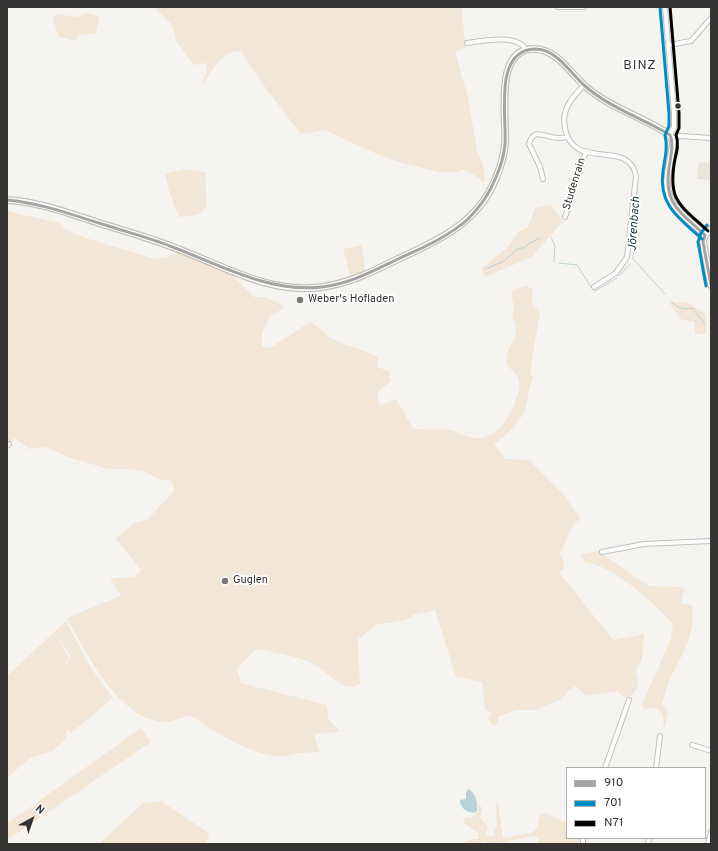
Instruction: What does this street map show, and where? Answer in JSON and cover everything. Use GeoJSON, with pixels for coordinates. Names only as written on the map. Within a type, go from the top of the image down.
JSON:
{"type":"FeatureCollection","features":[{"type":"Feature","properties":{"kind":"main road"},"geometry":{"type":"LineString","coordinates":[[7,200],[33,203],[61,210],[169,245],[254,280],[283,287],[314,288],[339,284],[365,275],[434,243],[467,220],[480,206],[492,188],[504,148],[506,73],[513,59],[526,50],[537,49],[552,54],[584,85],[604,100],[671,136],[667,184],[668,193],[680,211],[705,235]]}},
{"type":"Feature","properties":{"kind":"main road"},"geometry":{"type":"LineString","coordinates":[[711,229],[705,235],[703,242],[711,285]]}},
{"type":"Feature","properties":{"kind":"street"},"geometry":{"type":"LineString","coordinates":[[558,7],[584,7]]}},
{"type":"Feature","properties":{"kind":"street"},"geometry":{"type":"LineString","coordinates":[[665,7],[674,113],[674,127],[671,136],[711,138]]}},
{"type":"Feature","properties":{"kind":"street"},"geometry":{"type":"LineString","coordinates":[[669,45],[691,41],[711,18]]}},
{"type":"Feature","properties":{"kind":"street"},"geometry":{"type":"LineString","coordinates":[[467,43],[502,39],[519,43],[524,46],[526,50]]}},
{"type":"Feature","properties":{"kind":"street"},"geometry":{"type":"LineString","coordinates":[[584,85],[572,98],[564,113],[566,137],[575,149],[627,160],[635,169],[636,176],[627,258],[616,273],[594,287]]}},
{"type":"Feature","properties":{"kind":"street"},"geometry":{"type":"LineString","coordinates":[[543,179],[540,167],[529,144],[530,138],[533,135],[539,134],[557,139],[566,137]]}},
{"type":"Feature","properties":{"kind":"street","name":"Studenrain"},"geometry":{"type":"LineString","coordinates":[[565,217],[586,151]]}},
{"type":"Feature","properties":{"kind":"street"},"geometry":{"type":"LineString","coordinates":[[602,552],[630,545],[711,541]]}},
{"type":"Feature","properties":{"kind":"street"},"geometry":{"type":"LineString","coordinates":[[605,767],[629,700]]}},
{"type":"Feature","properties":{"kind":"street"},"geometry":{"type":"LineString","coordinates":[[656,767],[660,736]]}},
{"type":"Feature","properties":{"kind":"street"},"geometry":{"type":"LineString","coordinates":[[692,745],[711,751]]}},
{"type":"Feature","properties":{"kind":"street"},"geometry":{"type":"LineString","coordinates":[[708,844],[711,832]]}},
{"type":"Feature","properties":{"kind":"shaded area"},"geometry":{"type":"Polygon","coordinates":[[[154,7],[462,7],[465,48],[455,52],[468,97],[477,150],[484,169],[485,180],[483,182],[470,172],[463,170],[457,172],[439,172],[402,163],[379,155],[327,131],[300,133],[270,94],[241,52],[235,51],[224,57],[214,67],[204,83],[202,82],[207,71],[205,63],[194,65],[176,41],[173,26],[154,7]]]}},
{"type":"Feature","properties":{"kind":"shaded area"},"geometry":{"type":"Polygon","coordinates":[[[85,13],[93,14],[99,18],[96,33],[80,35],[75,41],[58,36],[53,18],[56,14],[79,17],[85,13]]]}},
{"type":"Feature","properties":{"kind":"shaded area"},"geometry":{"type":"Polygon","coordinates":[[[699,162],[711,163],[711,180],[697,179],[699,162]]]}},
{"type":"Feature","properties":{"kind":"shaded area"},"geometry":{"type":"Polygon","coordinates":[[[184,169],[205,172],[207,206],[198,215],[179,217],[170,194],[165,174],[184,169]]]}},
{"type":"Feature","properties":{"kind":"shaded area"},"geometry":{"type":"Polygon","coordinates":[[[551,205],[563,221],[532,257],[485,277],[481,268],[507,248],[518,232],[528,227],[535,208],[551,205]]]}},
{"type":"Feature","properties":{"kind":"shaded area"},"geometry":{"type":"Polygon","coordinates":[[[7,211],[59,223],[66,230],[86,238],[155,259],[167,257],[178,252],[233,276],[254,297],[264,297],[281,304],[283,308],[269,318],[262,333],[262,346],[270,348],[310,322],[327,336],[378,357],[377,366],[389,372],[391,381],[377,393],[380,405],[396,399],[413,428],[452,430],[474,438],[482,438],[495,432],[506,421],[510,414],[519,391],[519,380],[507,363],[507,356],[516,330],[512,317],[514,307],[511,295],[513,290],[526,286],[533,289],[532,304],[540,312],[530,372],[533,378],[527,402],[523,415],[519,421],[505,436],[494,444],[505,459],[529,460],[564,495],[580,518],[570,530],[563,548],[559,553],[563,559],[564,569],[559,572],[613,640],[644,634],[642,659],[636,672],[638,683],[634,693],[628,698],[620,695],[618,691],[586,696],[576,686],[569,690],[562,699],[535,710],[516,710],[498,717],[498,723],[494,726],[488,719],[492,714],[485,709],[482,682],[456,677],[435,610],[413,615],[410,619],[376,625],[358,639],[360,684],[354,687],[336,681],[319,667],[308,661],[260,649],[255,650],[237,669],[241,683],[327,705],[328,718],[340,732],[315,734],[315,740],[320,751],[317,752],[280,756],[265,754],[254,751],[232,741],[190,715],[164,722],[147,718],[132,710],[118,697],[94,666],[67,619],[121,596],[110,578],[134,577],[141,570],[116,539],[134,523],[147,520],[175,490],[171,480],[160,480],[146,472],[127,469],[108,469],[68,457],[47,447],[29,449],[15,438],[7,446],[7,211]]]}},
{"type":"Feature","properties":{"kind":"shaded area"},"geometry":{"type":"Polygon","coordinates":[[[361,245],[366,272],[351,278],[343,249],[361,245]]]}},
{"type":"Feature","properties":{"kind":"shaded area"},"geometry":{"type":"Polygon","coordinates":[[[687,302],[706,314],[706,334],[695,334],[694,322],[682,320],[669,303],[687,302]]]}},
{"type":"Feature","properties":{"kind":"shaded area"},"geometry":{"type":"Polygon","coordinates":[[[598,551],[649,586],[682,587],[686,590],[682,594],[681,604],[692,605],[693,615],[690,634],[684,652],[670,679],[662,703],[668,712],[664,730],[663,714],[655,707],[645,709],[642,704],[671,639],[673,624],[632,586],[608,570],[585,562],[580,554],[598,551]]]}},
{"type":"Feature","properties":{"kind":"shaded area"},"geometry":{"type":"Polygon","coordinates":[[[66,621],[91,668],[113,698],[71,733],[67,729],[65,740],[51,752],[31,757],[7,778],[7,676],[55,631],[66,621]],[[55,631],[69,658],[53,677],[71,657],[55,631]]]}},
{"type":"Feature","properties":{"kind":"shaded area"},"geometry":{"type":"Polygon","coordinates":[[[141,728],[151,742],[7,840],[7,824],[141,728]]]}},
{"type":"Feature","properties":{"kind":"shaded area"},"geometry":{"type":"Polygon","coordinates":[[[161,801],[210,834],[205,844],[99,844],[143,803],[161,801]]]}},
{"type":"Feature","properties":{"kind":"shaded area"},"geometry":{"type":"Polygon","coordinates":[[[496,802],[498,804],[503,838],[532,833],[537,828],[540,815],[544,813],[566,822],[566,839],[582,839],[582,844],[538,844],[539,838],[533,836],[494,844],[483,841],[480,844],[465,844],[465,842],[471,839],[478,839],[479,834],[463,822],[466,817],[472,818],[478,811],[479,805],[481,806],[482,810],[480,817],[488,827],[486,836],[495,836],[494,829],[497,826],[496,802]]]}},
{"type":"Feature","properties":{"kind":"water"},"geometry":{"type":"Polygon","coordinates":[[[468,789],[475,795],[477,801],[477,811],[474,813],[468,812],[460,803],[460,800],[466,799],[466,792],[468,789]]]}},
{"type":"Feature","properties":{"kind":"waterway","name":"Jörenbach"},"geometry":{"type":"LineString","coordinates":[[637,189],[633,259],[665,294]]}},
{"type":"Feature","properties":{"kind":"waterway","name":"Jörenbach"},"geometry":{"type":"LineString","coordinates":[[551,237],[555,246],[554,262]]}},
{"type":"Feature","properties":{"kind":"waterway"},"geometry":{"type":"LineString","coordinates":[[486,269],[504,261],[519,248],[525,248],[528,244],[540,238]]}},
{"type":"Feature","properties":{"kind":"waterway","name":"Jörenbach"},"geometry":{"type":"LineString","coordinates":[[559,263],[577,265],[591,287]]}},
{"type":"Feature","properties":{"kind":"waterway","name":"Jörenbach"},"geometry":{"type":"LineString","coordinates":[[620,275],[630,264]]}},
{"type":"Feature","properties":{"kind":"waterway","name":"Jörenbach"},"geometry":{"type":"LineString","coordinates":[[594,292],[617,278]]}},
{"type":"Feature","properties":{"kind":"waterway","name":"Jörenbach"},"geometry":{"type":"LineString","coordinates":[[671,301],[680,308],[692,308],[705,324]]}},
{"type":"Feature","properties":{"kind":"transit line","name":"701"},"geometry":{"type":"LineString","coordinates":[[660,7],[669,113],[669,126],[665,135],[666,148],[662,183],[667,202],[672,210],[702,239]]}},
{"type":"Feature","properties":{"kind":"transit line","name":"N71"},"geometry":{"type":"LineString","coordinates":[[670,7],[679,113],[679,128],[676,135],[677,147],[673,184],[678,201],[683,208],[708,231]]}},
{"type":"Feature","properties":{"kind":"transit line","name":"910"},"geometry":{"type":"LineString","coordinates":[[7,200],[19,201],[55,209],[148,238],[228,270],[265,282],[303,288],[322,287],[342,283],[361,276],[425,246],[452,231],[477,210],[491,189],[502,160],[505,144],[505,87],[508,72],[513,60],[522,52],[535,49],[550,53],[557,57],[579,81],[605,101],[670,135]]}},
{"type":"Feature","properties":{"kind":"transit line","name":"910"},"geometry":{"type":"LineString","coordinates":[[670,135],[672,142],[668,176],[670,197],[680,212],[705,235]]}},
{"type":"Feature","properties":{"kind":"transit line","name":"701"},"geometry":{"type":"LineString","coordinates":[[706,286],[698,242],[701,233],[707,225]]}},
{"type":"Feature","properties":{"kind":"transit line","name":"910"},"geometry":{"type":"LineString","coordinates":[[705,235],[703,242],[711,285]]}},
{"type":"Feature","properties":{"kind":"place","name":"Weber's Hofladen"},"geometry":{"type":"Point","coordinates":[300,300]}},
{"type":"Feature","properties":{"kind":"place","name":"Guglen"},"geometry":{"type":"Point","coordinates":[225,581]}},
{"type":"Feature","properties":{"kind":"district","name":"BINZ"},"geometry":{"type":"Point","coordinates":[640,66]}}]}
